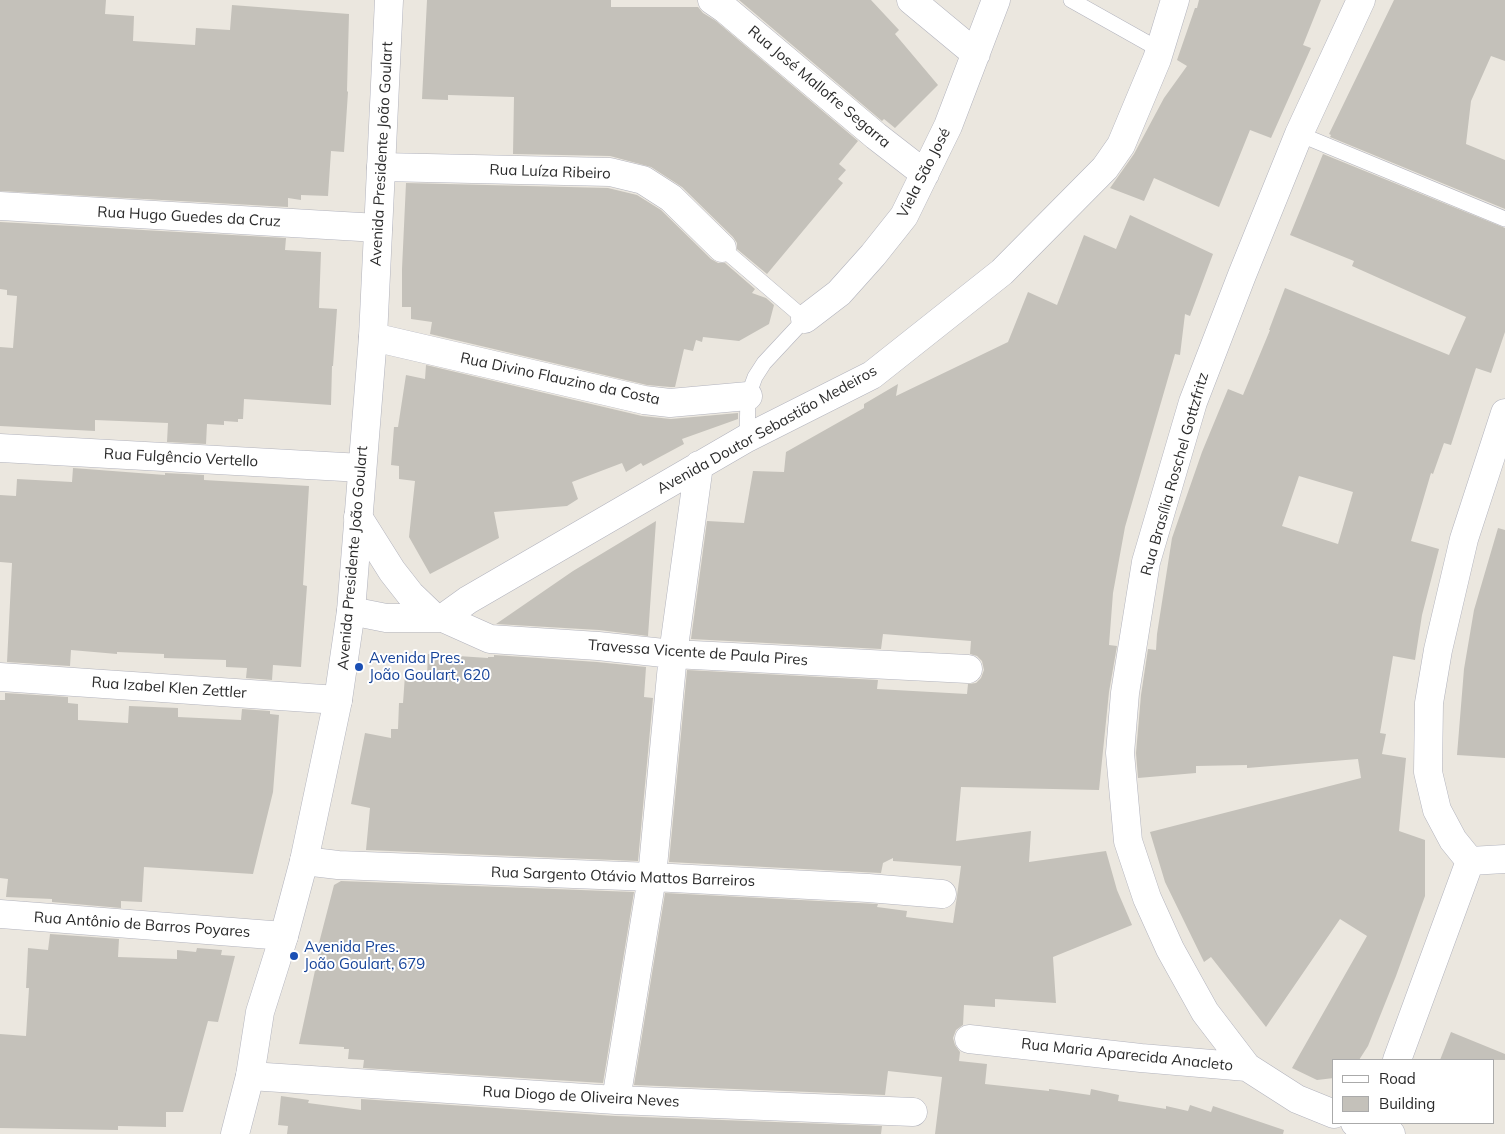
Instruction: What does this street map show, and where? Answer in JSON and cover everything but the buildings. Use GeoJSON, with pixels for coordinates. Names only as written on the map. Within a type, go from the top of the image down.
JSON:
{"type":"FeatureCollection","features":[{"type":"Feature","properties":{"kind":"street","name":"Avenida Presidente João Goulart"},"geometry":{"type":"LineString","coordinates":[[235,1134],[250,1076],[260,1012],[284,936],[304,861],[338,700],[351,611],[373,337],[389,0]]}},
{"type":"Feature","properties":{"kind":"street","name":"Rua José Mallofre Segarra"},"geometry":{"type":"LineString","coordinates":[[712,0],[876,136],[926,174]]}},
{"type":"Feature","properties":{"kind":"street"},"geometry":{"type":"LineString","coordinates":[[911,0],[976,54]]}},
{"type":"Feature","properties":{"kind":"street","name":"Viela São José"},"geometry":{"type":"LineString","coordinates":[[805,319],[839,293],[904,216],[948,126],[996,0]]}},
{"type":"Feature","properties":{"kind":"street","name":"Avenida Doutor Sebastião Medeiros"},"geometry":{"type":"LineString","coordinates":[[438,618],[747,438],[872,375],[1002,272],[1105,168],[1121,145],[1157,59],[1175,0]]}},
{"type":"Feature","properties":{"kind":"street","name":"Rua Brasília Roschel Gottzfritz"},"geometry":{"type":"LineString","coordinates":[[1247,1067],[1205,1012],[1170,949],[1147,898],[1128,841],[1120,753],[1125,693],[1146,562],[1193,402],[1298,134],[1361,0]]}},
{"type":"Feature","properties":{"kind":"street","name":"Rua Luíza Ribeiro"},"geometry":{"type":"LineString","coordinates":[[381,167],[610,172],[643,180],[671,198],[722,248]]}},
{"type":"Feature","properties":{"kind":"street","name":"Rua Hugo Guedes da Cruz"},"geometry":{"type":"LineString","coordinates":[[0,206],[378,228]]}},
{"type":"Feature","properties":{"kind":"street","name":"Rua Divino Flauzino da Costa"},"geometry":{"type":"LineString","coordinates":[[373,337],[644,400],[670,403],[748,396]]}},
{"type":"Feature","properties":{"kind":"street"},"geometry":{"type":"LineString","coordinates":[[1470,861],[1453,840],[1437,810],[1428,772],[1429,703],[1438,650],[1464,539],[1505,413]]}},
{"type":"Feature","properties":{"kind":"street","name":"Rua Fulgêncio Vertello"},"geometry":{"type":"LineString","coordinates":[[0,448],[362,468]]}},
{"type":"Feature","properties":{"kind":"street"},"geometry":{"type":"LineString","coordinates":[[616,1100],[652,877],[673,654],[699,466]]}},
{"type":"Feature","properties":{"kind":"street","name":"Travessa Vicente de Paula Pires"},"geometry":{"type":"LineString","coordinates":[[358,517],[392,571],[410,594],[438,618],[490,639],[598,646],[673,654],[968,669]]}},
{"type":"Feature","properties":{"kind":"street","name":"Travessa Vicente de Paula Pires"},"geometry":{"type":"LineString","coordinates":[[351,611],[386,618],[438,618]]}},
{"type":"Feature","properties":{"kind":"street","name":"Rua Izabel Klen Zettler"},"geometry":{"type":"LineString","coordinates":[[0,677],[338,700]]}},
{"type":"Feature","properties":{"kind":"street"},"geometry":{"type":"LineString","coordinates":[[1470,861],[1505,859]]}},
{"type":"Feature","properties":{"kind":"street","name":"Rua Sargento Otávio Mattos Barreiros"},"geometry":{"type":"LineString","coordinates":[[304,861],[338,865],[652,877],[868,888],[942,894]]}},
{"type":"Feature","properties":{"kind":"street"},"geometry":{"type":"LineString","coordinates":[[1397,1059],[1470,861]]}},
{"type":"Feature","properties":{"kind":"street","name":"Rua Antônio de Barros Poyares"},"geometry":{"type":"LineString","coordinates":[[0,914],[284,936]]}},
{"type":"Feature","properties":{"kind":"street","name":"Rua Maria Aparecida Anacleto"},"geometry":{"type":"LineString","coordinates":[[969,1039],[1141,1058],[1247,1067],[1297,1099],[1332,1113]]}},
{"type":"Feature","properties":{"kind":"street","name":"Rua Diogo de Oliveira Neves"},"geometry":{"type":"LineString","coordinates":[[250,1076],[616,1100],[913,1112]]}},
{"type":"Feature","properties":{"kind":"lane"},"geometry":{"type":"LineString","coordinates":[[1071,0],[1160,50]]}},
{"type":"Feature","properties":{"kind":"lane"},"geometry":{"type":"LineString","coordinates":[[1298,134],[1505,219]]}},
{"type":"Feature","properties":{"kind":"lane"},"geometry":{"type":"LineString","coordinates":[[722,248],[805,319],[764,363],[755,377],[748,396],[747,438]]}},
{"type":"Feature","properties":{"kind":"place","name":"Avenida Pres. João Goulart, 620"},"geometry":{"type":"Point","coordinates":[359,667]}},
{"type":"Feature","properties":{"kind":"place","name":"Avenida Pres. João Goulart, 679"},"geometry":{"type":"Point","coordinates":[294,956]}}]}
